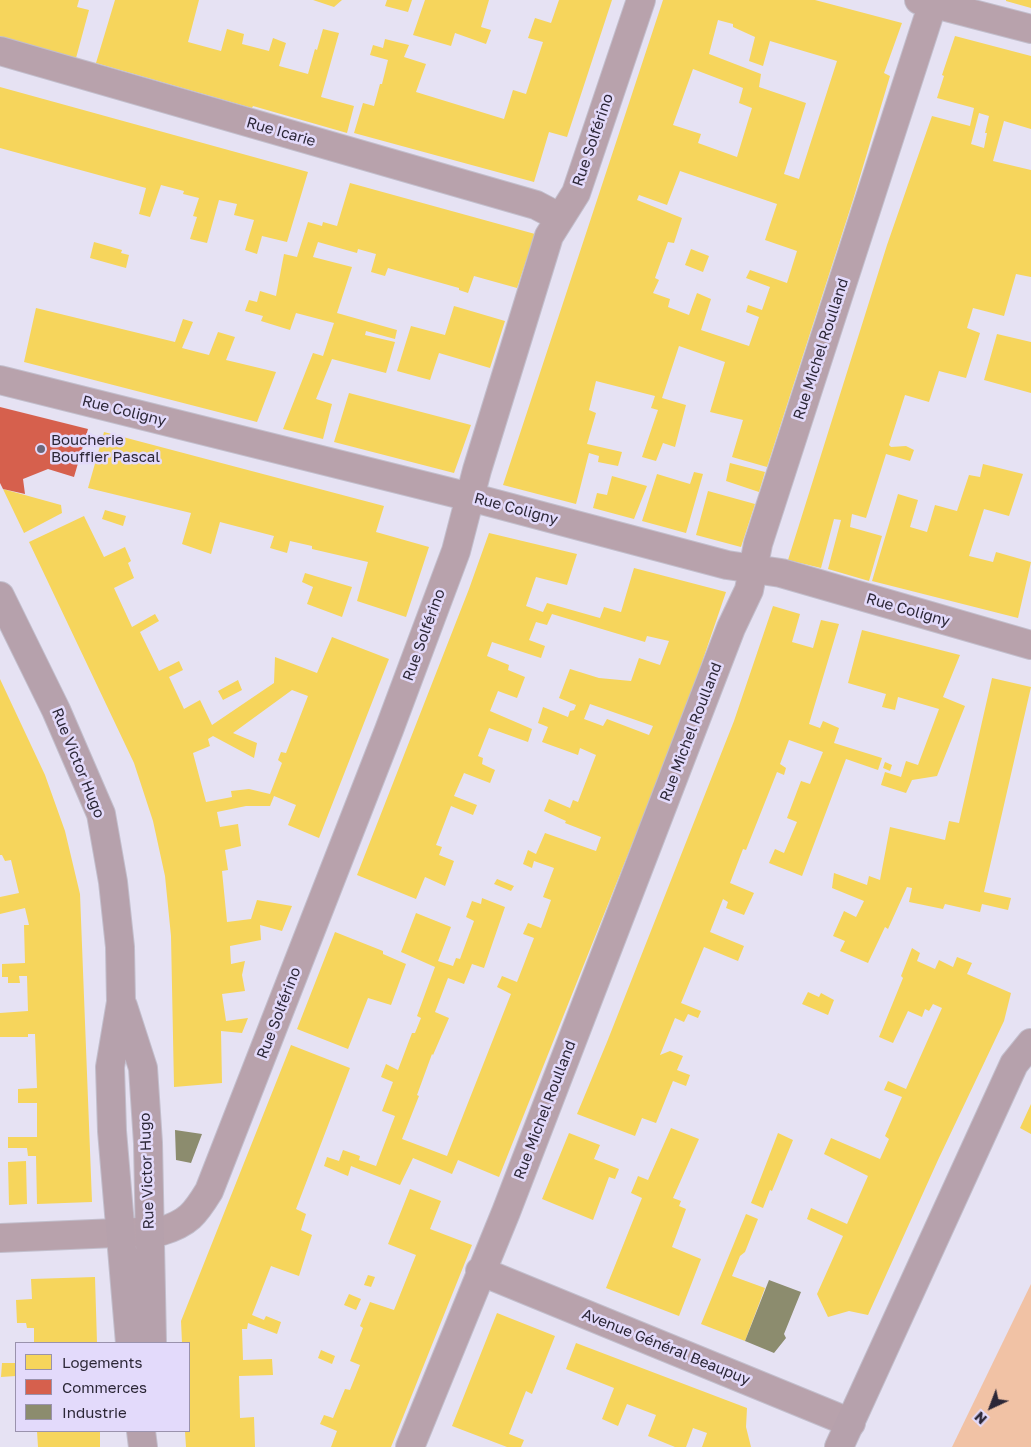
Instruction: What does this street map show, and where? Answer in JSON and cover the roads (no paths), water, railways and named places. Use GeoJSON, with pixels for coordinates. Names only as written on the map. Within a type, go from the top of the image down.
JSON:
{"type":"FeatureCollection","features":[{"type":"Feature","properties":{"kind":"main road","name":"Rue Victor Hugo"},"geometry":{"type":"LineString","coordinates":[[0,596],[56,710],[101,814],[113,882],[120,947],[122,1002],[110,1067],[112,1132],[130,1342]]}},
{"type":"Feature","properties":{"kind":"main road","name":"Rue Victor Hugo"},"geometry":{"type":"LineString","coordinates":[[122,1002],[143,1068],[148,1143],[152,1342]]}},
{"type":"Feature","properties":{"kind":"main road"},"geometry":{"type":"LineString","coordinates":[[838,1447],[851,1423],[1014,1064],[1031,1043]]}},
{"type":"Feature","properties":{"kind":"main road"},"geometry":{"type":"LineString","coordinates":[[141,1432],[143,1447]]}},
{"type":"Feature","properties":{"kind":"main road"},"geometry":{"type":"LineString","coordinates":[[147,1447],[148,1432]]}},
{"type":"Feature","properties":{"kind":"street","name":"Rue Solférino"},"geometry":{"type":"LineString","coordinates":[[0,1238],[162,1231],[175,1227],[189,1219],[209,1192],[389,730],[456,551],[483,451],[549,236],[559,217],[576,193],[641,0]]}},
{"type":"Feature","properties":{"kind":"street"},"geometry":{"type":"LineString","coordinates":[[926,2],[1031,29]]}},
{"type":"Feature","properties":{"kind":"street","name":"Rue Michel Roulland"},"geometry":{"type":"LineString","coordinates":[[410,1447],[509,1202],[731,628],[749,590],[758,544],[926,2]]}},
{"type":"Feature","properties":{"kind":"street","name":"Rue Icarie"},"geometry":{"type":"LineString","coordinates":[[0,51],[536,205],[559,217]]}},
{"type":"Feature","properties":{"kind":"street","name":"Rue Coligny"},"geometry":{"type":"LineString","coordinates":[[0,380],[470,497],[727,565],[781,573],[1031,645]]}},
{"type":"Feature","properties":{"kind":"street","name":"Avenue Général Beaupuy"},"geometry":{"type":"LineString","coordinates":[[480,1271],[851,1423]]}},
{"type":"Feature","properties":{"kind":"place","name":"Boucherie Bouffier Pascal"},"geometry":{"type":"Point","coordinates":[41,449]}}]}
